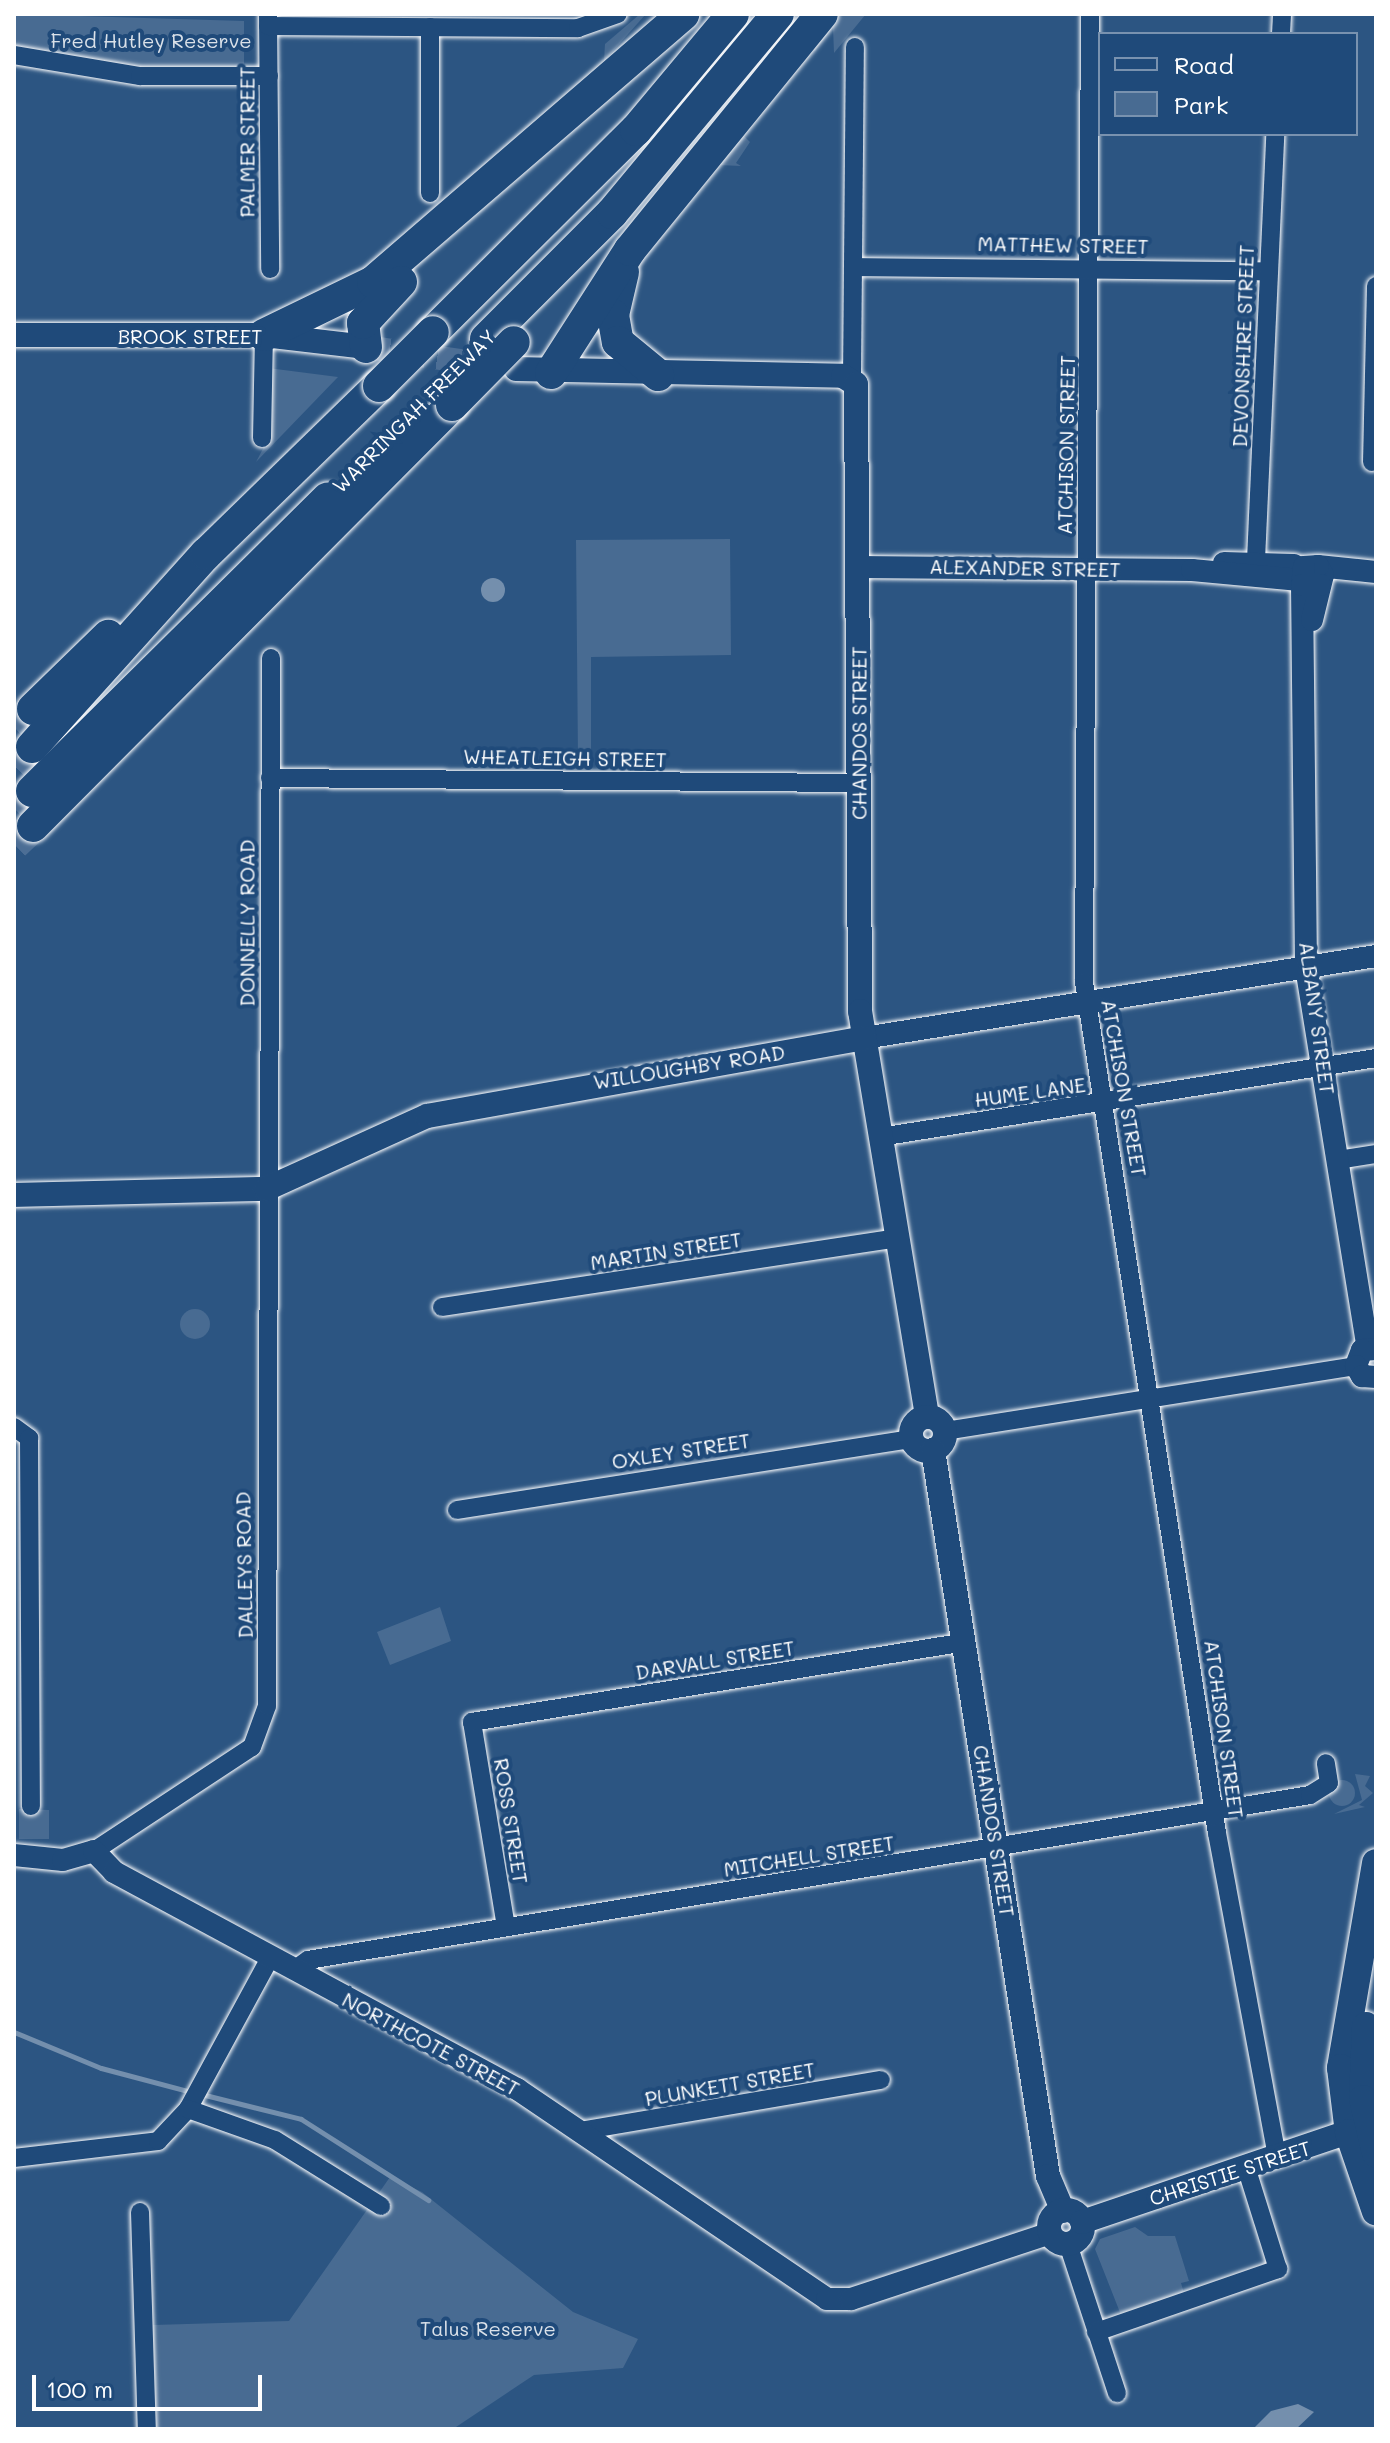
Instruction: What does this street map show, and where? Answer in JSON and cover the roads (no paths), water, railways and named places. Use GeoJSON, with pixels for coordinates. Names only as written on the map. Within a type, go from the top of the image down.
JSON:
{"type":"FeatureCollection","features":[{"type":"Feature","properties":{"kind":"highway"},"geometry":{"type":"LineString","coordinates":[[627,67],[667,14]]}},
{"type":"Feature","properties":{"kind":"highway"},"geometry":{"type":"LineString","coordinates":[[264,335],[358,293],[476,199],[683,14]]}},
{"type":"Feature","properties":{"kind":"highway","name":"WARRINGAH FREEWAY"},"geometry":{"type":"LineString","coordinates":[[32,747],[206,554],[636,130],[733,14]]}},
{"type":"Feature","properties":{"kind":"highway","name":"WARRINGAH FREEWAY"},"geometry":{"type":"LineString","coordinates":[[32,791],[442,402],[506,350],[576,250],[778,14]]}},
{"type":"Feature","properties":{"kind":"highway"},"geometry":{"type":"LineString","coordinates":[[551,373],[630,250],[822,14]]}},
{"type":"Feature","properties":{"kind":"highway"},"geometry":{"type":"LineString","coordinates":[[366,347],[368,315],[471,217],[476,199]]}},
{"type":"Feature","properties":{"kind":"highway"},"geometry":{"type":"LineString","coordinates":[[630,250],[614,331],[626,353],[658,375]]}},
{"type":"Feature","properties":{"kind":"highway"},"geometry":{"type":"LineString","coordinates":[[33,826],[442,402]]}},
{"type":"Feature","properties":{"kind":"highway"},"geometry":{"type":"LineString","coordinates":[[33,709],[185,559],[206,554]]}},
{"type":"Feature","properties":{"kind":"main road","name":"BROOK STREET"},"geometry":{"type":"LineString","coordinates":[[14,335],[264,335],[366,347]]}},
{"type":"Feature","properties":{"kind":"main road"},"geometry":{"type":"LineString","coordinates":[[506,350],[551,373],[852,379]]}},
{"type":"Feature","properties":{"kind":"main road","name":"CHANDOS STREET"},"geometry":{"type":"LineString","coordinates":[[852,379],[858,398],[859,783],[864,1038],[965,1642],[1048,2176],[1072,2216]]}},
{"type":"Feature","properties":{"kind":"main road","name":"WILLOUGHBY ROAD"},"geometry":{"type":"LineString","coordinates":[[14,1195],[266,1189],[419,1118],[512,1095],[864,1038]]}},
{"type":"Feature","properties":{"kind":"main road"},"geometry":{"type":"LineString","coordinates":[[1376,1863],[1342,2052],[1364,2126],[1376,2153]]}},
{"type":"Feature","properties":{"kind":"main road"},"geometry":{"type":"LineString","coordinates":[[1376,1970],[1362,2053],[1364,2126],[1376,2212]]}},
{"type":"Feature","properties":{"kind":"main road","name":"CHRISTIE STREET"},"geometry":{"type":"LineString","coordinates":[[1072,2216],[1246,2167],[1364,2126]]}},
{"type":"Feature","properties":{"kind":"main road"},"geometry":{"type":"LineString","coordinates":[[1059,2239],[1081,2236],[1072,2216]]}},
{"type":"Feature","properties":{"kind":"street","name":"ATCHISON STREET"},"geometry":{"type":"LineString","coordinates":[[1090,14],[1085,569],[1086,1003],[1152,1397],[1213,1810],[1277,2156]]}},
{"type":"Feature","properties":{"kind":"street"},"geometry":{"type":"LineString","coordinates":[[268,20],[430,27],[612,19]]}},
{"type":"Feature","properties":{"kind":"street","name":"PALMER STREET"},"geometry":{"type":"LineString","coordinates":[[268,20],[270,269]]}},
{"type":"Feature","properties":{"kind":"street"},"geometry":{"type":"LineString","coordinates":[[430,27],[430,193]]}},
{"type":"Feature","properties":{"kind":"street","name":"CHANDOS STREET"},"geometry":{"type":"LineString","coordinates":[[852,379],[857,267],[855,47]]}},
{"type":"Feature","properties":{"kind":"street"},"geometry":{"type":"LineString","coordinates":[[14,55],[140,76],[269,76]]}},
{"type":"Feature","properties":{"kind":"street","name":"DEVONSHIRE STREET"},"geometry":{"type":"LineString","coordinates":[[1256,560],[1275,136]]}},
{"type":"Feature","properties":{"kind":"street","name":"MATTHEW STREET"},"geometry":{"type":"LineString","coordinates":[[857,267],[1267,271]]}},
{"type":"Feature","properties":{"kind":"street"},"geometry":{"type":"LineString","coordinates":[[1372,462],[1376,286]]}},
{"type":"Feature","properties":{"kind":"street"},"geometry":{"type":"LineString","coordinates":[[262,438],[264,335]]}},
{"type":"Feature","properties":{"kind":"street","name":"ALEXANDER STREET"},"geometry":{"type":"LineString","coordinates":[[1192,570],[1256,560],[1311,577]]}},
{"type":"Feature","properties":{"kind":"street","name":"ALEXANDER STREET"},"geometry":{"type":"LineString","coordinates":[[858,567],[1192,570],[1311,577],[1365,572]]}},
{"type":"Feature","properties":{"kind":"street","name":"ALBANY STREET"},"geometry":{"type":"LineString","coordinates":[[1311,577],[1306,967],[1371,1368]]}},
{"type":"Feature","properties":{"kind":"street","name":"DONNELLY ROAD"},"geometry":{"type":"LineString","coordinates":[[266,1189],[271,658]]}},
{"type":"Feature","properties":{"kind":"street","name":"WHEATLEIGH STREET"},"geometry":{"type":"LineString","coordinates":[[270,778],[859,783]]}},
{"type":"Feature","properties":{"kind":"street","name":"WILLOUGHBY ROAD"},"geometry":{"type":"LineString","coordinates":[[864,1038],[1376,956]]}},
{"type":"Feature","properties":{"kind":"street","name":"HUME LANE"},"geometry":{"type":"LineString","coordinates":[[880,1137],[1376,1058]]}},
{"type":"Feature","properties":{"kind":"street"},"geometry":{"type":"LineString","coordinates":[[1338,1160],[1376,1154]]}},
{"type":"Feature","properties":{"kind":"street","name":"DALLEYS ROAD"},"geometry":{"type":"LineString","coordinates":[[94,1851],[252,1747],[262,1733],[266,1189]]}},
{"type":"Feature","properties":{"kind":"street","name":"MARTIN STREET"},"geometry":{"type":"LineString","coordinates":[[442,1307],[896,1238]]}},
{"type":"Feature","properties":{"kind":"street","name":"OXLEY STREET"},"geometry":{"type":"LineString","coordinates":[[457,1510],[1152,1397],[1371,1368]]}},
{"type":"Feature","properties":{"kind":"street"},"geometry":{"type":"LineString","coordinates":[[22,1432],[31,1806]]}},
{"type":"Feature","properties":{"kind":"street","name":"DARVALL STREET"},"geometry":{"type":"LineString","coordinates":[[472,1722],[965,1642]]}},
{"type":"Feature","properties":{"kind":"street","name":"ROSS STREET"},"geometry":{"type":"LineString","coordinates":[[472,1722],[506,1927]]}},
{"type":"Feature","properties":{"kind":"street","name":"MITCHELL STREET"},"geometry":{"type":"LineString","coordinates":[[294,1970],[308,1960],[1310,1795],[1329,1783],[1326,1763]]}},
{"type":"Feature","properties":{"kind":"street"},"geometry":{"type":"LineString","coordinates":[[14,1855],[63,1860],[94,1851]]}},
{"type":"Feature","properties":{"kind":"street","name":"NORTHCOTE STREET"},"geometry":{"type":"LineString","coordinates":[[94,1851],[114,1872],[585,2130],[827,2299],[851,2299],[1059,2239]]}},
{"type":"Feature","properties":{"kind":"street"},"geometry":{"type":"LineString","coordinates":[[14,2158],[158,2141],[188,2109],[270,1958]]}},
{"type":"Feature","properties":{"kind":"street","name":"PLUNKETT STREET"},"geometry":{"type":"LineString","coordinates":[[585,2130],[881,2080]]}},
{"type":"Feature","properties":{"kind":"street"},"geometry":{"type":"LineString","coordinates":[[188,2109],[275,2140],[381,2206]]}},
{"type":"Feature","properties":{"kind":"street"},"geometry":{"type":"LineString","coordinates":[[1096,2332],[1278,2269],[1246,2167]]}},
{"type":"Feature","properties":{"kind":"street"},"geometry":{"type":"LineString","coordinates":[[140,2212],[147,2429]]}},
{"type":"Feature","properties":{"kind":"street"},"geometry":{"type":"LineString","coordinates":[[1059,2239],[1117,2393]]}},
{"type":"Feature","properties":{"kind":"waterway"},"geometry":{"type":"LineString","coordinates":[[14,2032],[101,2068],[191,2092]]}},
{"type":"Feature","properties":{"kind":"waterway"},"geometry":{"type":"LineString","coordinates":[[201,2094],[301,2119],[428,2200]]}},
{"type":"Feature","properties":{"kind":"tunnel"},"geometry":{"type":"LineString","coordinates":[[366,347],[502,367]]}},
{"type":"Feature","properties":{"kind":"tunnel"},"geometry":{"type":"LineString","coordinates":[[14,727],[33,709]]}},
{"type":"Feature","properties":{"kind":"tunnel"},"geometry":{"type":"LineString","coordinates":[[14,766],[32,747]]}},
{"type":"Feature","properties":{"kind":"tunnel"},"geometry":{"type":"LineString","coordinates":[[14,808],[32,791]]}},
{"type":"Feature","properties":{"kind":"tunnel"},"geometry":{"type":"LineString","coordinates":[[14,844],[33,826]]}},
{"type":"Feature","properties":{"kind":"park label","name":"Fred Hutley Reserve"},"geometry":{"type":"Point","coordinates":[151,40]}},
{"type":"Feature","properties":{"kind":"park label","name":"Talus Reserve"},"geometry":{"type":"Point","coordinates":[488,2328]}}]}
